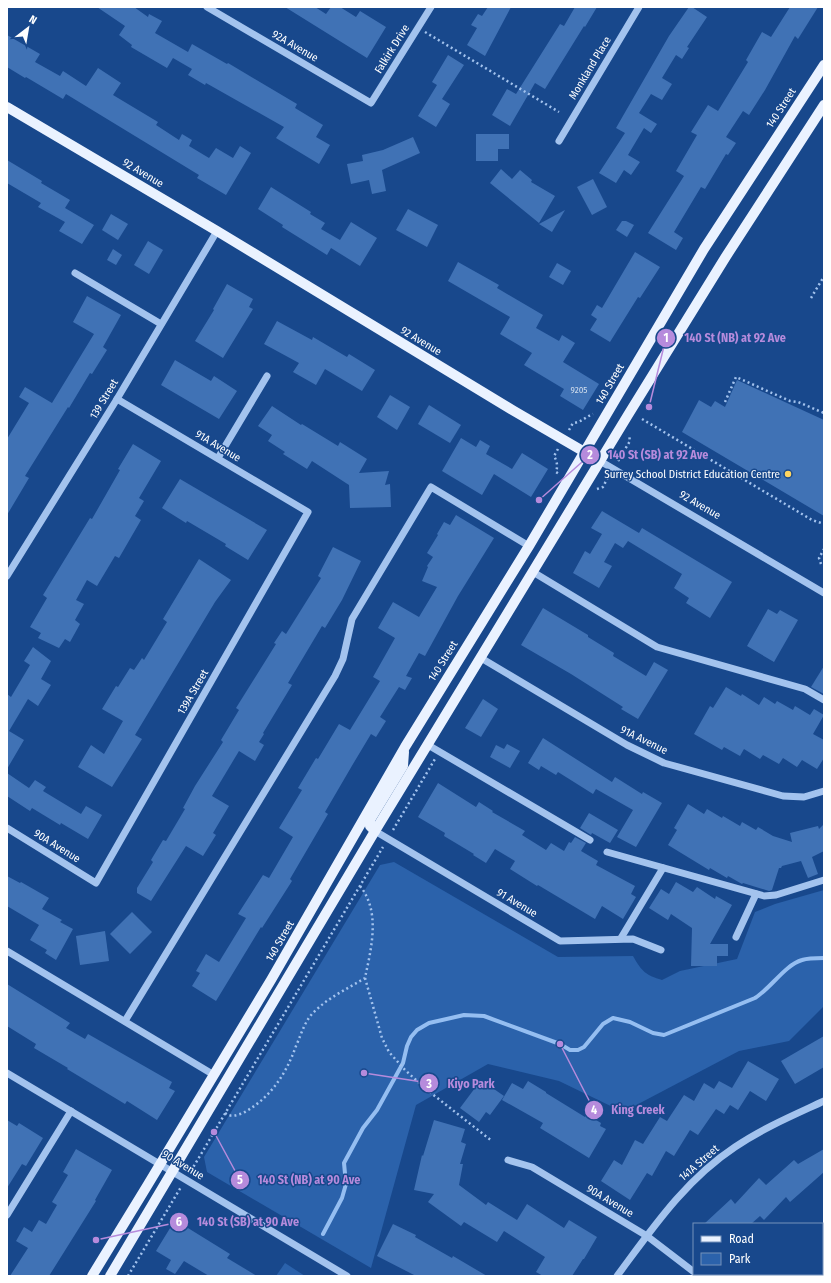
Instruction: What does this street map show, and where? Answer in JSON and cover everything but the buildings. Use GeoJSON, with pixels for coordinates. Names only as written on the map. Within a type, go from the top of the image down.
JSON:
{"type":"FeatureCollection","features":[{"type":"Feature","properties":{"kind":"main road","name":"140 Street"},"geometry":{"type":"LineString","coordinates":[[92,1276],[275,974],[405,747],[529,546],[704,249],[824,65]]}},
{"type":"Feature","properties":{"kind":"main road"},"geometry":{"type":"LineString","coordinates":[[110,1276],[375,831],[600,461],[697,302],[824,105]]}},
{"type":"Feature","properties":{"kind":"main road","name":"92 Avenue"},"geometry":{"type":"LineString","coordinates":[[7,107],[217,231],[514,412],[600,461]]}},
{"type":"Feature","properties":{"kind":"main road"},"geometry":{"type":"LineString","coordinates":[[375,831],[370,826],[370,820],[403,766],[405,747]]}},
{"type":"Feature","properties":{"kind":"street","name":"92A Avenue"},"geometry":{"type":"LineString","coordinates":[[207,7],[372,103]]}},
{"type":"Feature","properties":{"kind":"street","name":"Falkirk Drive"},"geometry":{"type":"LineString","coordinates":[[372,103],[430,7]]}},
{"type":"Feature","properties":{"kind":"street","name":"Monkland Place"},"geometry":{"type":"LineString","coordinates":[[559,141],[639,7]]}},
{"type":"Feature","properties":{"kind":"street","name":"139 Street"},"geometry":{"type":"LineString","coordinates":[[7,576],[117,399],[217,231]]}},
{"type":"Feature","properties":{"kind":"street"},"geometry":{"type":"LineString","coordinates":[[75,273],[161,324]]}},
{"type":"Feature","properties":{"kind":"street"},"geometry":{"type":"LineString","coordinates":[[218,458],[267,376]]}},
{"type":"Feature","properties":{"kind":"street","name":"91A Avenue"},"geometry":{"type":"LineString","coordinates":[[117,399],[308,512]]}},
{"type":"Feature","properties":{"kind":"street","name":"92 Avenue"},"geometry":{"type":"LineString","coordinates":[[600,461],[824,593]]}},
{"type":"Feature","properties":{"kind":"street"},"geometry":{"type":"LineString","coordinates":[[125,1021],[335,676],[343,659],[352,619],[431,487],[529,546]]}},
{"type":"Feature","properties":{"kind":"street","name":"139A Street"},"geometry":{"type":"LineString","coordinates":[[96,883],[308,512]]}},
{"type":"Feature","properties":{"kind":"street"},"geometry":{"type":"LineString","coordinates":[[533,572],[658,646],[805,689],[824,700]]}},
{"type":"Feature","properties":{"kind":"street","name":"91A Avenue"},"geometry":{"type":"LineString","coordinates":[[481,658],[627,745],[654,759],[783,796],[799,797],[824,791]]}},
{"type":"Feature","properties":{"kind":"street"},"geometry":{"type":"LineString","coordinates":[[428,745],[590,840]]}},
{"type":"Feature","properties":{"kind":"street","name":"90A Avenue"},"geometry":{"type":"LineString","coordinates":[[7,828],[96,883]]}},
{"type":"Feature","properties":{"kind":"street","name":"91 Avenue"},"geometry":{"type":"LineString","coordinates":[[375,831],[560,941],[621,938],[633,939],[661,950]]}},
{"type":"Feature","properties":{"kind":"street"},"geometry":{"type":"LineString","coordinates":[[607,852],[756,894],[772,896],[824,880]]}},
{"type":"Feature","properties":{"kind":"street"},"geometry":{"type":"LineString","coordinates":[[621,938],[663,868]]}},
{"type":"Feature","properties":{"kind":"street"},"geometry":{"type":"LineString","coordinates":[[736,937],[756,894]]}},
{"type":"Feature","properties":{"kind":"street"},"geometry":{"type":"LineString","coordinates":[[7,951],[214,1075]]}},
{"type":"Feature","properties":{"kind":"street","name":"90 Avenue"},"geometry":{"type":"LineString","coordinates":[[7,1073],[347,1276]]}},
{"type":"Feature","properties":{"kind":"street","name":"141A Street"},"geometry":{"type":"LineString","coordinates":[[617,1276],[667,1209],[691,1183],[734,1147],[763,1130],[824,1101]]}},
{"type":"Feature","properties":{"kind":"street"},"geometry":{"type":"LineString","coordinates":[[7,1215],[71,1111]]}},
{"type":"Feature","properties":{"kind":"street","name":"90A Avenue"},"geometry":{"type":"LineString","coordinates":[[508,1160],[532,1166],[647,1236],[693,1271]]}},
{"type":"Feature","properties":{"kind":"path"},"geometry":{"type":"LineString","coordinates":[[423,31],[559,112]]}},
{"type":"Feature","properties":{"kind":"path"},"geometry":{"type":"LineString","coordinates":[[811,298],[823,278]]}},
{"type":"Feature","properties":{"kind":"path"},"geometry":{"type":"LineString","coordinates":[[725,402],[736,377],[790,401],[798,402],[824,413]]}},
{"type":"Feature","properties":{"kind":"path"},"geometry":{"type":"LineString","coordinates":[[570,429],[573,423],[584,420],[588,416]]}},
{"type":"Feature","properties":{"kind":"path"},"geometry":{"type":"LineString","coordinates":[[642,419],[812,520],[824,524]]}},
{"type":"Feature","properties":{"kind":"path"},"geometry":{"type":"LineString","coordinates":[[623,452],[630,441]]}},
{"type":"Feature","properties":{"kind":"path"},"geometry":{"type":"LineString","coordinates":[[556,472],[558,467],[554,456],[557,451]]}},
{"type":"Feature","properties":{"kind":"path"},"geometry":{"type":"LineString","coordinates":[[822,564],[819,558],[824,549]]}},
{"type":"Feature","properties":{"kind":"path"},"geometry":{"type":"LineString","coordinates":[[393,830],[435,759]]}},
{"type":"Feature","properties":{"kind":"path"},"geometry":{"type":"LineString","coordinates":[[194,1167],[384,845]]}},
{"type":"Feature","properties":{"kind":"path"},"geometry":{"type":"LineString","coordinates":[[360,886],[368,899],[373,923],[372,943],[365,978],[382,1038],[389,1052],[426,1089],[492,1141]]}},
{"type":"Feature","properties":{"kind":"path"},"geometry":{"type":"LineString","coordinates":[[225,1113],[232,1116],[238,1115],[254,1106],[271,1090],[287,1068],[305,1025],[312,1015],[326,1002],[365,978]]}},
{"type":"Feature","properties":{"kind":"path"},"geometry":{"type":"LineString","coordinates":[[128,1276],[177,1194]]}},
{"type":"Feature","properties":{"kind":"green space"},"geometry":{"type":"Polygon","coordinates":[[[394,862],[558,957],[633,956],[645,972],[662,980],[680,971],[737,959],[755,912],[775,904],[824,890],[824,1006],[789,1041],[739,1051],[623,1112],[559,1081],[488,1064],[416,1105],[371,1268],[207,1172],[204,1157],[380,865],[394,862]]]}},
{"type":"Feature","properties":{"kind":"green space"},"geometry":{"type":"Polygon","coordinates":[[[285,1263],[305,1276],[276,1276],[285,1263]]]}},
{"type":"Feature","properties":{"kind":"waterway"},"geometry":{"type":"LineString","coordinates":[[323,1234],[342,1198],[346,1184],[344,1163],[363,1128],[377,1110],[403,1063],[411,1037],[417,1030],[429,1023],[464,1015],[484,1016],[560,1044],[570,1050],[578,1050],[584,1047],[603,1024],[613,1018],[630,1022],[653,1033],[664,1035],[755,998],[767,989],[790,967],[802,960],[824,958]]}},
{"type":"Feature","properties":{"kind":"place","name":"140 St (NB) at 92 Ave"},"geometry":{"type":"Point","coordinates":[649,407]}},
{"type":"Feature","properties":{"kind":"place","name":"Surrey School District Education Centre"},"geometry":{"type":"Point","coordinates":[788,474]}},
{"type":"Feature","properties":{"kind":"place","name":"140 St (SB) at 92 Ave"},"geometry":{"type":"Point","coordinates":[539,500]}},
{"type":"Feature","properties":{"kind":"place","name":"King Creek"},"geometry":{"type":"Point","coordinates":[560,1044]}},
{"type":"Feature","properties":{"kind":"place","name":"Kiyo Park"},"geometry":{"type":"Point","coordinates":[364,1073]}},
{"type":"Feature","properties":{"kind":"place","name":"140 St (NB) at 90 Ave"},"geometry":{"type":"Point","coordinates":[214,1132]}},
{"type":"Feature","properties":{"kind":"place","name":"140 St (SB) at 90 Ave"},"geometry":{"type":"Point","coordinates":[96,1240]}}]}
